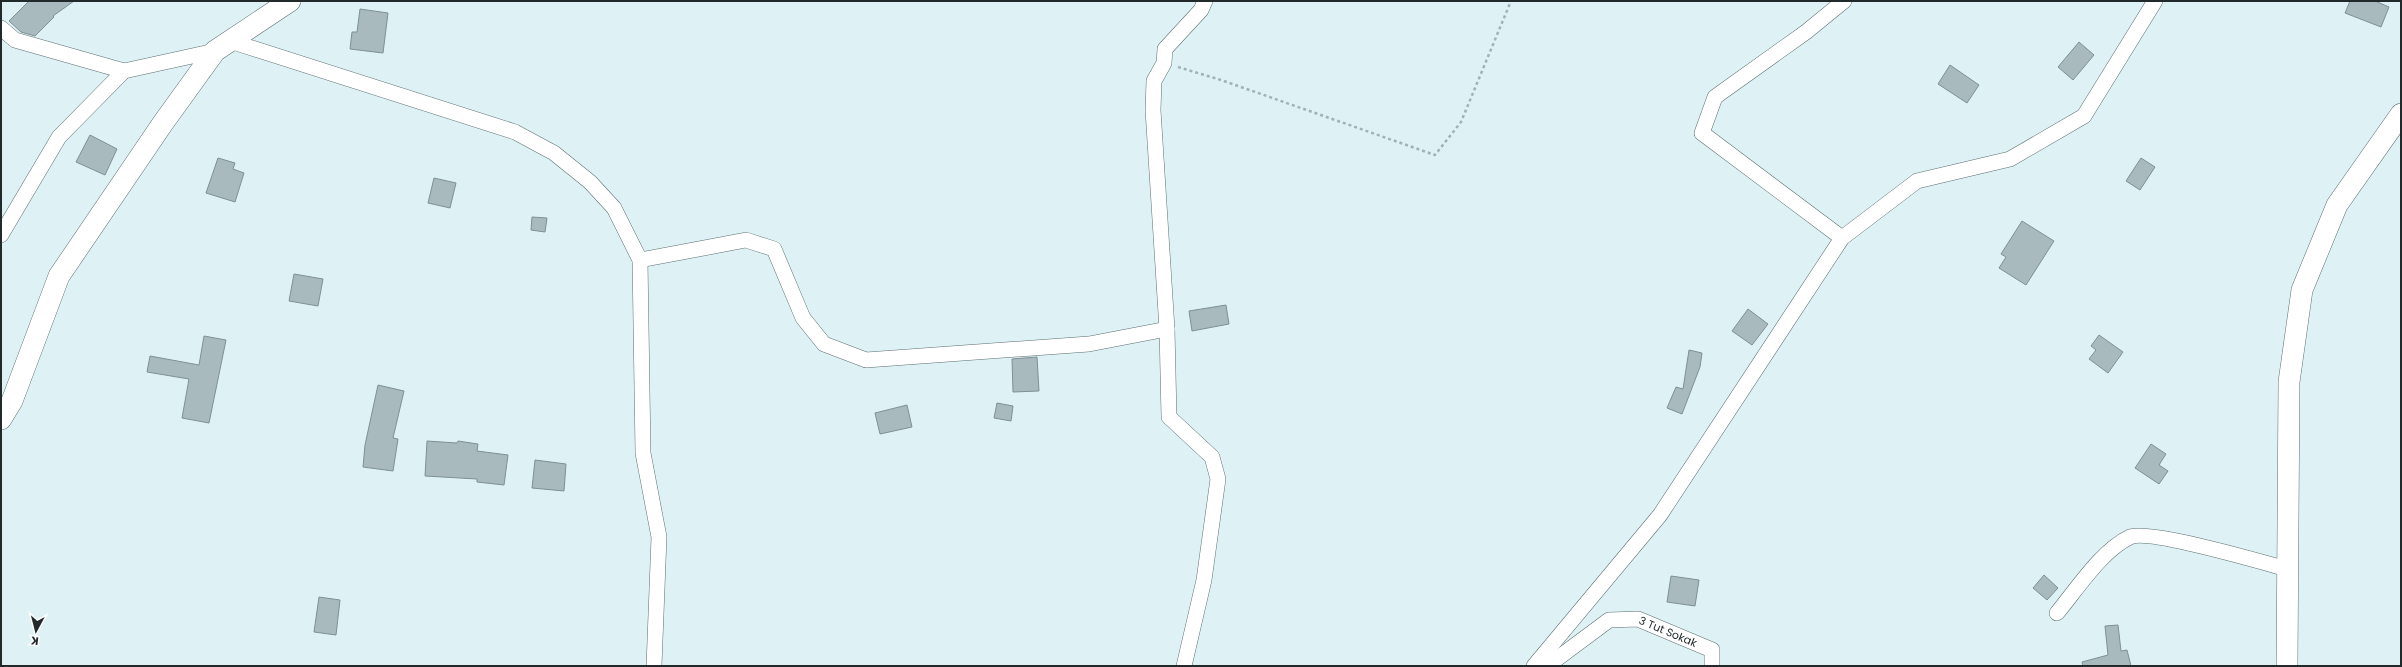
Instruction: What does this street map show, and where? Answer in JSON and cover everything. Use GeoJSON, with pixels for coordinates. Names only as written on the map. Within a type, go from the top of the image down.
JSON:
{"type":"FeatureCollection","features":[{"type":"Feature","properties":{"kind":"street"},"geometry":{"type":"LineString","coordinates":[[1,28],[15,40],[124,71],[223,46],[290,1]]}},
{"type":"Feature","properties":{"kind":"street"},"geometry":{"type":"LineString","coordinates":[[1184,666],[1204,580],[1218,479],[1212,457],[1169,417],[1167,329],[1153,110],[1154,81],[1164,63],[1166,49],[1201,10],[1205,1]]}},
{"type":"Feature","properties":{"kind":"street"},"geometry":{"type":"LineString","coordinates":[[1842,238],[1702,133],[1715,97],[1806,32],[1844,1]]}},
{"type":"Feature","properties":{"kind":"street"},"geometry":{"type":"LineString","coordinates":[[1534,666],[1660,515],[1842,238],[1917,181],[2010,159],[2084,116],[2155,1]]}},
{"type":"Feature","properties":{"kind":"street"},"geometry":{"type":"LineString","coordinates":[[223,46],[515,132],[554,153],[590,182],[614,208],[640,260],[643,453],[659,537],[654,666]]}},
{"type":"Feature","properties":{"kind":"street"},"geometry":{"type":"LineString","coordinates":[[1,419],[12,400],[59,276],[223,46]]}},
{"type":"Feature","properties":{"kind":"street"},"geometry":{"type":"LineString","coordinates":[[1,234],[59,137],[124,71]]}},
{"type":"Feature","properties":{"kind":"street"},"geometry":{"type":"LineString","coordinates":[[2287,666],[2289,382],[2302,290],[2338,205],[2401,114]]}},
{"type":"Feature","properties":{"kind":"street"},"geometry":{"type":"LineString","coordinates":[[640,260],[746,240],[774,249],[803,318],[824,344],[866,360],[1089,344],[1167,329]]}},
{"type":"Feature","properties":{"kind":"street"},"geometry":{"type":"LineString","coordinates":[[2057,613],[2108,553],[2132,536],[2170,539],[2287,569]]}},
{"type":"Feature","properties":{"kind":"street","name":"3 Tut Sokak"},"geometry":{"type":"LineString","coordinates":[[1551,666],[1554,661],[1609,620],[1638,620],[1712,650],[1712,666]]}},
{"type":"Feature","properties":{"kind":"path"},"geometry":{"type":"LineString","coordinates":[[1164,63],[1221,80],[1435,155],[1461,122],[1511,1]]}},
{"type":"Feature","properties":{"kind":"building"},"geometry":{"type":"Polygon","coordinates":[[[29,1],[74,1],[53,16],[54,17],[35,36],[21,32],[9,21],[29,1]]]}},
{"type":"Feature","properties":{"kind":"building"},"geometry":{"type":"Polygon","coordinates":[[[2350,1],[2375,1],[2389,7],[2381,27],[2345,13],[2350,1]]]}},
{"type":"Feature","properties":{"kind":"building"},"geometry":{"type":"Polygon","coordinates":[[[360,9],[388,13],[383,53],[350,49],[352,32],[357,32],[360,9]]]}},
{"type":"Feature","properties":{"kind":"building"},"geometry":{"type":"Polygon","coordinates":[[[2079,42],[2094,55],[2073,80],[2058,67],[2079,42]]]}},
{"type":"Feature","properties":{"kind":"building"},"geometry":{"type":"Polygon","coordinates":[[[1950,65],[1979,85],[1967,103],[1938,84],[1950,65]]]}},
{"type":"Feature","properties":{"kind":"building"},"geometry":{"type":"Polygon","coordinates":[[[90,135],[117,149],[105,175],[76,162],[90,135]]]}},
{"type":"Feature","properties":{"kind":"building"},"geometry":{"type":"Polygon","coordinates":[[[218,158],[235,163],[233,169],[244,173],[235,202],[206,193],[218,158]]]}},
{"type":"Feature","properties":{"kind":"building"},"geometry":{"type":"Polygon","coordinates":[[[2141,158],[2155,167],[2140,190],[2126,181],[2141,158]]]}},
{"type":"Feature","properties":{"kind":"building"},"geometry":{"type":"Polygon","coordinates":[[[434,178],[456,183],[450,208],[428,203],[434,178]]]}},
{"type":"Feature","properties":{"kind":"building"},"geometry":{"type":"Polygon","coordinates":[[[532,217],[547,218],[545,232],[531,230],[532,217]]]}},
{"type":"Feature","properties":{"kind":"building"},"geometry":{"type":"Polygon","coordinates":[[[2022,221],[2054,241],[2026,285],[1999,268],[2006,257],[2001,254],[2022,221]]]}},
{"type":"Feature","properties":{"kind":"building"},"geometry":{"type":"Polygon","coordinates":[[[294,274],[323,279],[318,306],[289,301],[294,274]]]}},
{"type":"Feature","properties":{"kind":"building"},"geometry":{"type":"Polygon","coordinates":[[[1226,305],[1229,324],[1192,331],[1189,311],[1226,305]]]}},
{"type":"Feature","properties":{"kind":"building"},"geometry":{"type":"Polygon","coordinates":[[[1748,309],[1768,324],[1752,345],[1732,331],[1748,309]]]}},
{"type":"Feature","properties":{"kind":"building"},"geometry":{"type":"Polygon","coordinates":[[[2099,335],[2123,352],[2108,373],[2089,359],[2096,350],[2091,346],[2099,335]]]}},
{"type":"Feature","properties":{"kind":"building"},"geometry":{"type":"Polygon","coordinates":[[[204,336],[226,340],[209,423],[182,418],[189,379],[147,372],[150,356],[199,365],[204,336]]]}},
{"type":"Feature","properties":{"kind":"building"},"geometry":{"type":"Polygon","coordinates":[[[1689,350],[1702,353],[1700,367],[1682,414],[1667,408],[1676,387],[1683,389],[1689,350]]]}},
{"type":"Feature","properties":{"kind":"building"},"geometry":{"type":"Polygon","coordinates":[[[1037,357],[1039,391],[1013,392],[1012,359],[1037,357]]]}},
{"type":"Feature","properties":{"kind":"building"},"geometry":{"type":"Polygon","coordinates":[[[378,385],[404,391],[393,438],[398,439],[393,471],[363,467],[365,445],[378,385]]]}},
{"type":"Feature","properties":{"kind":"building"},"geometry":{"type":"Polygon","coordinates":[[[997,403],[1013,406],[1011,421],[994,418],[997,403]]]}},
{"type":"Feature","properties":{"kind":"building"},"geometry":{"type":"Polygon","coordinates":[[[907,405],[912,427],[880,434],[875,413],[907,405]]]}},
{"type":"Feature","properties":{"kind":"building"},"geometry":{"type":"Polygon","coordinates":[[[427,441],[457,443],[458,441],[478,444],[477,451],[508,455],[504,485],[477,482],[477,479],[425,476],[427,441]]]}},
{"type":"Feature","properties":{"kind":"building"},"geometry":{"type":"Polygon","coordinates":[[[2151,444],[2166,454],[2159,465],[2168,471],[2159,484],[2135,468],[2151,444]]]}},
{"type":"Feature","properties":{"kind":"building"},"geometry":{"type":"Polygon","coordinates":[[[535,460],[566,464],[564,491],[532,488],[535,460]]]}},
{"type":"Feature","properties":{"kind":"building"},"geometry":{"type":"Polygon","coordinates":[[[2044,575],[2058,588],[2047,600],[2033,588],[2044,575]]]}},
{"type":"Feature","properties":{"kind":"building"},"geometry":{"type":"Polygon","coordinates":[[[1671,576],[1699,580],[1695,606],[1667,602],[1671,576]]]}},
{"type":"Feature","properties":{"kind":"building"},"geometry":{"type":"Polygon","coordinates":[[[319,597],[340,600],[336,635],[314,632],[319,597]]]}},
{"type":"Feature","properties":{"kind":"building"},"geometry":{"type":"Polygon","coordinates":[[[2118,625],[2121,651],[2127,650],[2131,666],[2083,666],[2082,662],[2108,655],[2105,626],[2118,625]]]}}]}
